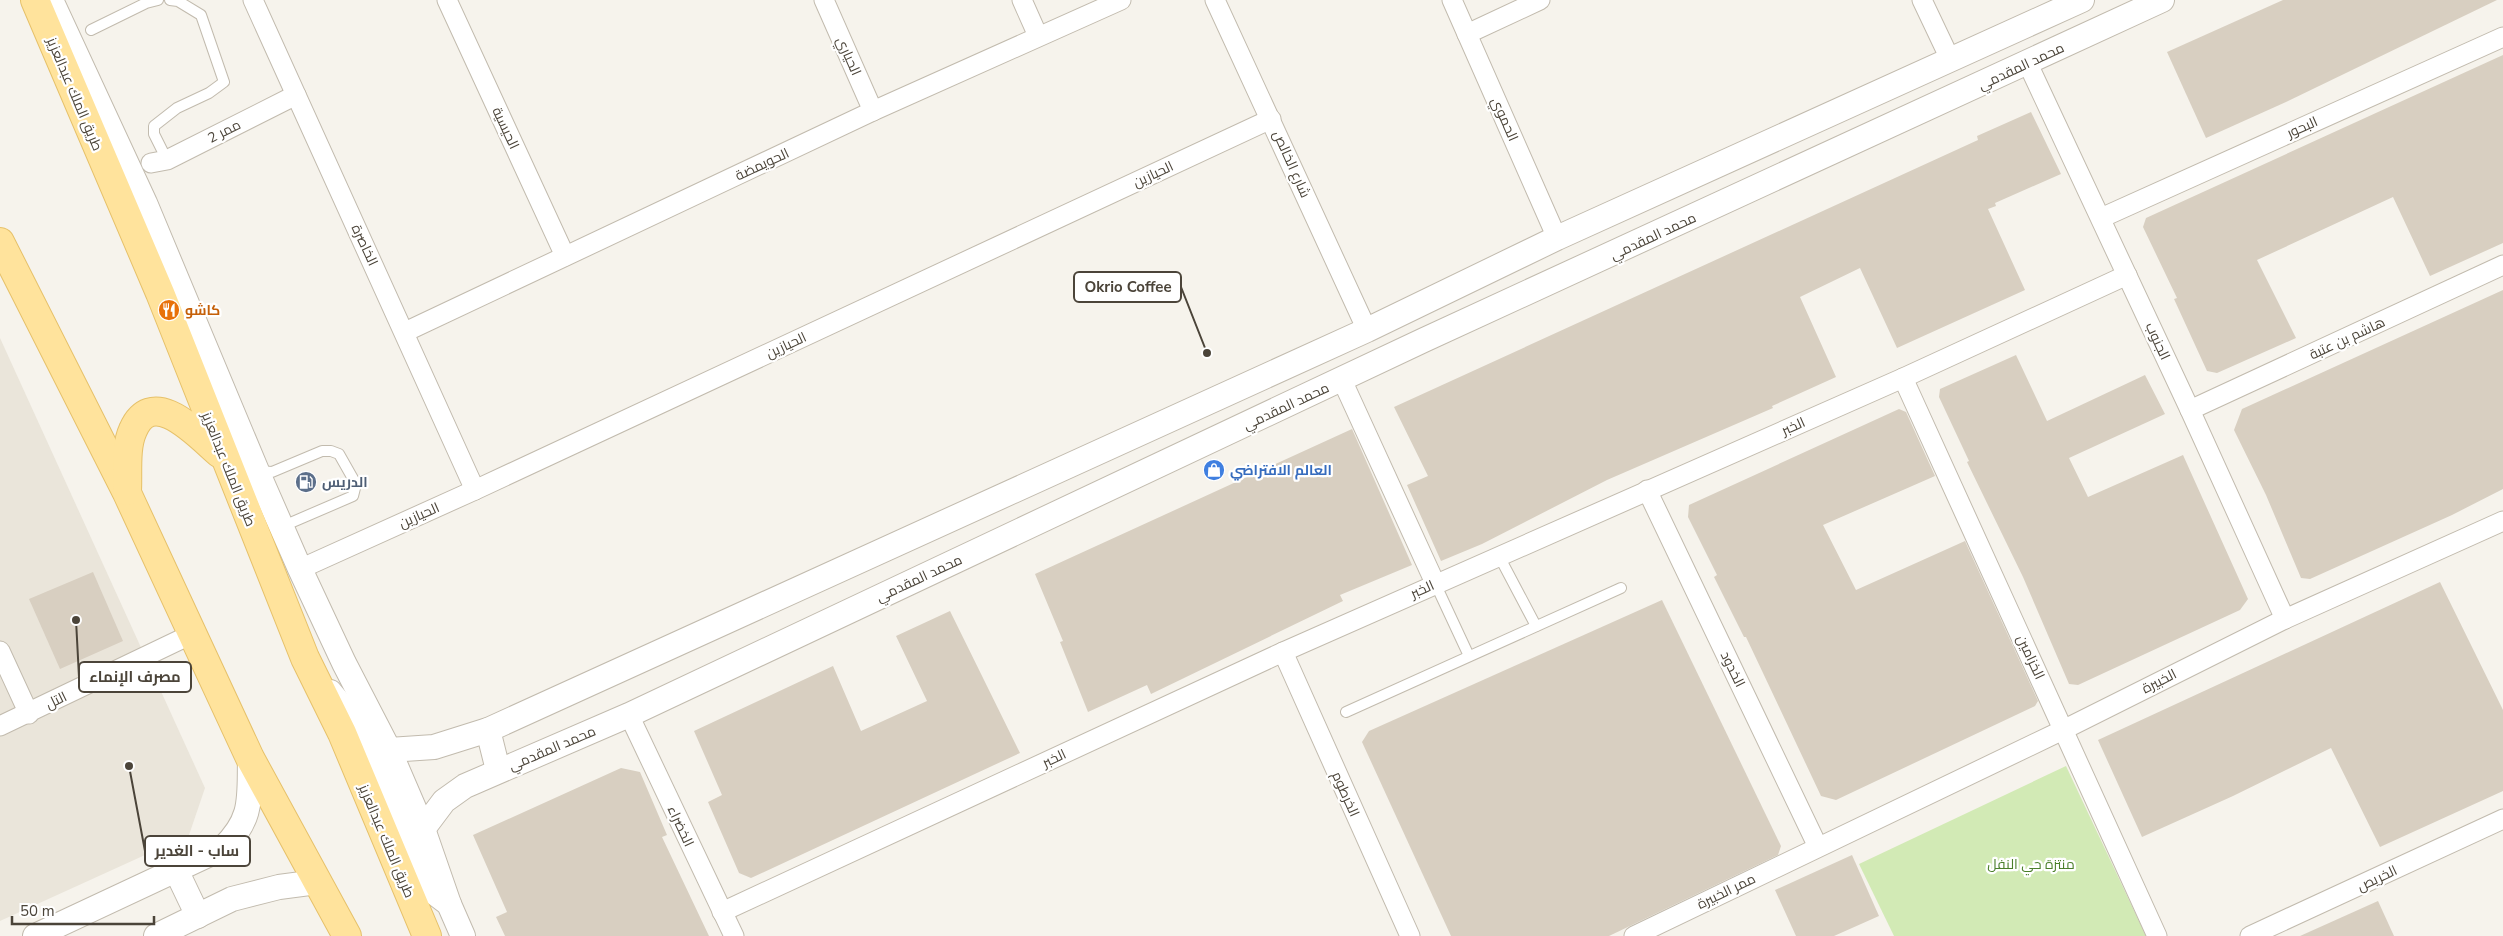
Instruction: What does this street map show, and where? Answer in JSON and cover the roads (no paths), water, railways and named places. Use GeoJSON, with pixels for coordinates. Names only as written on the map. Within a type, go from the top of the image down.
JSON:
{"type":"FeatureCollection","features":[{"type":"Feature","properties":{"kind":"main road","name":"طريق الملك عبدالعزيز"},"geometry":{"type":"LineString","coordinates":[[35,0],[160,293],[304,658],[342,733],[427,936]]}},
{"type":"Feature","properties":{"kind":"main road"},"geometry":{"type":"LineString","coordinates":[[0,242],[127,493],[250,758],[347,936]]}},
{"type":"Feature","properties":{"kind":"main road"},"geometry":{"type":"LineString","coordinates":[[127,493],[130,441],[133,429],[139,420],[156,411],[171,414],[186,423],[224,458]]}},
{"type":"Feature","properties":{"kind":"street"},"geometry":{"type":"LineString","coordinates":[[51,0],[145,203],[281,527],[344,663],[389,750],[423,829],[449,904],[464,936]]}},
{"type":"Feature","properties":{"kind":"street","name":"الخاصرة"},"geometry":{"type":"LineString","coordinates":[[253,0],[475,490]]}},
{"type":"Feature","properties":{"kind":"street","name":"الحيسية"},"geometry":{"type":"LineString","coordinates":[[447,0],[566,256]]}},
{"type":"Feature","properties":{"kind":"street","name":"الحياري"},"geometry":{"type":"LineString","coordinates":[[824,0],[873,111]]}},
{"type":"Feature","properties":{"kind":"street"},"geometry":{"type":"LineString","coordinates":[[1022,0],[1038,36]]}},
{"type":"Feature","properties":{"kind":"street","name":"الحويمضة"},"geometry":{"type":"LineString","coordinates":[[405,332],[873,111],[1121,0]]}},
{"type":"Feature","properties":{"kind":"street","name":"شارع الخالص"},"geometry":{"type":"LineString","coordinates":[[1215,0],[1367,330]]}},
{"type":"Feature","properties":{"kind":"street","name":"الحموي"},"geometry":{"type":"LineString","coordinates":[[1452,0],[1557,238]]}},
{"type":"Feature","properties":{"kind":"street"},"geometry":{"type":"LineString","coordinates":[[1468,34],[1540,0]]}},
{"type":"Feature","properties":{"kind":"street"},"geometry":{"type":"LineString","coordinates":[[1922,0],[1950,59]]}},
{"type":"Feature","properties":{"kind":"street"},"geometry":{"type":"LineString","coordinates":[[389,750],[434,747],[488,730],[1367,330],[1557,238],[2082,0]]}},
{"type":"Feature","properties":{"kind":"street","name":"محمد المقدمي"},"geometry":{"type":"LineString","coordinates":[[423,829],[444,801],[465,786],[498,770],[629,715],[1424,340],[2028,64],[2162,0]]}},
{"type":"Feature","properties":{"kind":"street","name":"البحور"},"geometry":{"type":"LineString","coordinates":[[2101,218],[2503,37]]}},
{"type":"Feature","properties":{"kind":"street","name":"الجنوب"},"geometry":{"type":"LineString","coordinates":[[2028,64],[2190,410],[2285,619]]}},
{"type":"Feature","properties":{"kind":"street","name":"ممر 2"},"geometry":{"type":"LineString","coordinates":[[159,161],[296,95]]}},
{"type":"Feature","properties":{"kind":"street","name":"الحيازين"},"geometry":{"type":"LineString","coordinates":[[300,569],[475,490],[1271,119]]}},
{"type":"Feature","properties":{"kind":"street","name":"هاشم بن عتبة"},"geometry":{"type":"LineString","coordinates":[[2190,410],[2503,265]]}},
{"type":"Feature","properties":{"kind":"street","name":"الخبر"},"geometry":{"type":"LineString","coordinates":[[722,912],[1282,652],[1904,378],[2126,275]]}},
{"type":"Feature","properties":{"kind":"street"},"geometry":{"type":"LineString","coordinates":[[1409,309],[1424,340]]}},
{"type":"Feature","properties":{"kind":"street","name":"الخزامين"},"geometry":{"type":"LineString","coordinates":[[1904,378],[2065,729],[2157,936]]}},
{"type":"Feature","properties":{"kind":"street"},"geometry":{"type":"LineString","coordinates":[[1342,380],[1435,583]]}},
{"type":"Feature","properties":{"kind":"street","name":"الخدود"},"geometry":{"type":"LineString","coordinates":[[1647,490],[1818,847]]}},
{"type":"Feature","properties":{"kind":"street","name":"الخبيرة"},"geometry":{"type":"LineString","coordinates":[[1818,847],[2065,729],[2285,619],[2503,521]]}},
{"type":"Feature","properties":{"kind":"street","name":"التل"},"geometry":{"type":"LineString","coordinates":[[0,726],[29,714],[192,634]]}},
{"type":"Feature","properties":{"kind":"street"},"geometry":{"type":"LineString","coordinates":[[0,651],[29,714]]}},
{"type":"Feature","properties":{"kind":"street","name":"الخرطوم"},"geometry":{"type":"LineString","coordinates":[[1282,652],[1410,936]]}},
{"type":"Feature","properties":{"kind":"street"},"geometry":{"type":"LineString","coordinates":[[304,658],[363,732],[424,885],[449,904]]}},
{"type":"Feature","properties":{"kind":"street","name":"الخضراء"},"geometry":{"type":"LineString","coordinates":[[629,715],[734,936]]}},
{"type":"Feature","properties":{"kind":"street"},"geometry":{"type":"LineString","coordinates":[[488,730],[498,770]]}},
{"type":"Feature","properties":{"kind":"street"},"geometry":{"type":"LineString","coordinates":[[35,936],[223,848],[242,825],[249,811],[250,758]]}},
{"type":"Feature","properties":{"kind":"street","name":"الخريص"},"geometry":{"type":"LineString","coordinates":[[2250,936],[2503,819]]}},
{"type":"Feature","properties":{"kind":"street","name":"ممر الخبيرة"},"geometry":{"type":"LineString","coordinates":[[1634,936],[1818,847]]}},
{"type":"Feature","properties":{"kind":"street"},"geometry":{"type":"LineString","coordinates":[[176,870],[198,916]]}},
{"type":"Feature","properties":{"kind":"street"},"geometry":{"type":"LineString","coordinates":[[156,936],[232,899],[278,887],[317,882]]}},
{"type":"Feature","properties":{"kind":"lane"},"geometry":{"type":"LineString","coordinates":[[91,30],[158,0]]}},
{"type":"Feature","properties":{"kind":"lane"},"geometry":{"type":"LineString","coordinates":[[159,161],[154,126],[177,108],[209,93],[224,82],[201,15],[178,1],[170,0]]}},
{"type":"Feature","properties":{"kind":"lane"},"geometry":{"type":"LineString","coordinates":[[257,471],[272,472],[322,451],[331,451],[339,454],[356,484],[353,496],[281,527]]}},
{"type":"Feature","properties":{"kind":"lane"},"geometry":{"type":"LineString","coordinates":[[1499,556],[1536,626]]}},
{"type":"Feature","properties":{"kind":"lane"},"geometry":{"type":"LineString","coordinates":[[1435,583],[1469,656]]}},
{"type":"Feature","properties":{"kind":"lane"},"geometry":{"type":"LineString","coordinates":[[1346,712],[1621,588]]}},
{"type":"Feature","properties":{"kind":"place","name":"كاشو"},"geometry":{"type":"Point","coordinates":[169,310]}},
{"type":"Feature","properties":{"kind":"place","name":"Okrio Coffee"},"geometry":{"type":"Point","coordinates":[1207,353]}},
{"type":"Feature","properties":{"kind":"place","name":"العالم الافتراضي"},"geometry":{"type":"Point","coordinates":[1214,470]}},
{"type":"Feature","properties":{"kind":"place","name":"الدريس"},"geometry":{"type":"Point","coordinates":[306,482]}},
{"type":"Feature","properties":{"kind":"place","name":"مصرف الإنماء"},"geometry":{"type":"Point","coordinates":[76,620]}},
{"type":"Feature","properties":{"kind":"place","name":"ساب - الغدير"},"geometry":{"type":"Point","coordinates":[129,766]}},
{"type":"Feature","properties":{"kind":"park label","name":"منتزة حي النفل"},"geometry":{"type":"Point","coordinates":[2031,864]}}]}
